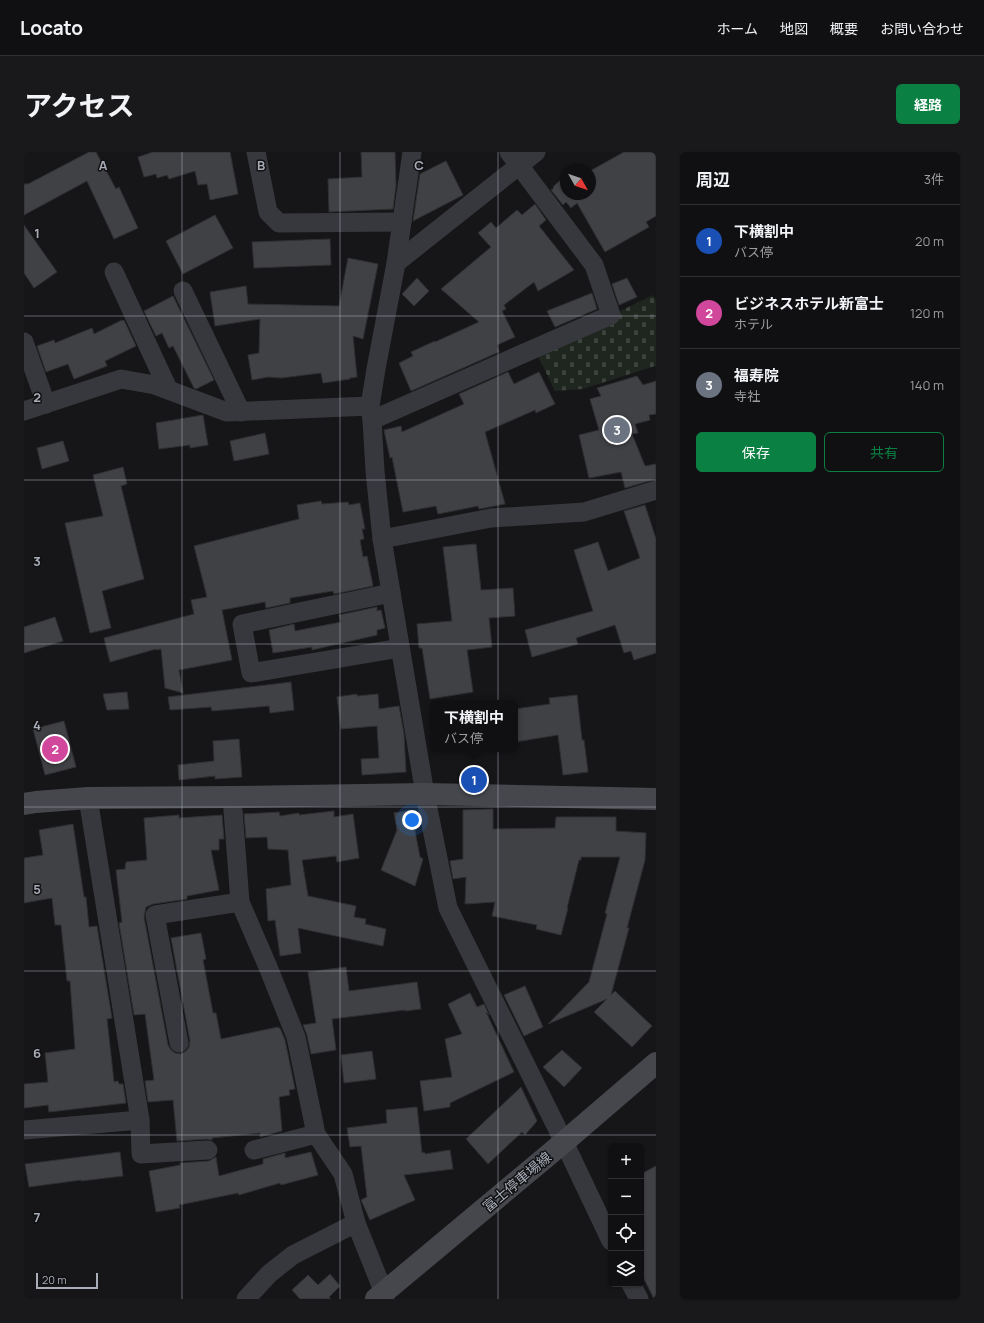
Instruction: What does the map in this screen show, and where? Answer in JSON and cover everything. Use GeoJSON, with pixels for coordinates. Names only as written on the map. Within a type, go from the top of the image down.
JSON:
{"type":"FeatureCollection","features":[{"type":"Feature","properties":{"kind":"street"},"geometry":{"type":"LineString","coordinates":[[256,152],[268,212],[279,223],[402,222]]}},
{"type":"Feature","properties":{"kind":"street"},"geometry":{"type":"LineString","coordinates":[[412,152],[396,263],[376,369],[371,413],[382,539],[425,794],[448,908],[564,1142],[608,1235]]}},
{"type":"Feature","properties":{"kind":"street"},"geometry":{"type":"LineString","coordinates":[[396,263],[515,158],[536,152]]}},
{"type":"Feature","properties":{"kind":"street"},"geometry":{"type":"LineString","coordinates":[[24,411],[121,379],[155,385],[168,389],[227,412],[371,413],[611,315],[594,265],[515,158]]}},
{"type":"Feature","properties":{"kind":"street"},"geometry":{"type":"LineString","coordinates":[[114,272],[168,389]]}},
{"type":"Feature","properties":{"kind":"street"},"geometry":{"type":"LineString","coordinates":[[183,291],[241,412]]}},
{"type":"Feature","properties":{"kind":"street"},"geometry":{"type":"LineString","coordinates":[[24,342],[46,404]]}},
{"type":"Feature","properties":{"kind":"street"},"geometry":{"type":"LineString","coordinates":[[382,539],[492,518],[584,512],[656,490]]}},
{"type":"Feature","properties":{"kind":"street"},"geometry":{"type":"LineString","coordinates":[[391,593],[242,624],[243,631],[251,673],[400,648]]}},
{"type":"Feature","properties":{"kind":"street"},"geometry":{"type":"LineString","coordinates":[[24,804],[88,798],[425,794],[656,799]]}},
{"type":"Feature","properties":{"kind":"street"},"geometry":{"type":"LineString","coordinates":[[232,797],[240,902],[296,1037],[316,1134],[343,1174],[356,1223],[382,1297]]}},
{"type":"Feature","properties":{"kind":"street"},"geometry":{"type":"LineString","coordinates":[[88,798],[140,1120],[141,1154],[208,1150]]}},
{"type":"Feature","properties":{"kind":"street"},"geometry":{"type":"LineString","coordinates":[[179,1043],[155,915],[240,902]]}},
{"type":"Feature","properties":{"kind":"street","name":"富士停車場線"},"geometry":{"type":"LineString","coordinates":[[382,1297],[656,1062]]}},
{"type":"Feature","properties":{"kind":"street"},"geometry":{"type":"LineString","coordinates":[[24,1130],[140,1120]]}},
{"type":"Feature","properties":{"kind":"street"},"geometry":{"type":"LineString","coordinates":[[254,1150],[316,1134]]}},
{"type":"Feature","properties":{"kind":"street"},"geometry":{"type":"LineString","coordinates":[[246,1299],[269,1274],[293,1255],[356,1223]]}},
{"type":"Feature","properties":{"kind":"street"},"geometry":{"type":"LineString","coordinates":[[632,1287],[638,1299]]}},
{"type":"Feature","properties":{"kind":"green space"},"geometry":{"type":"Polygon","coordinates":[[[653,295],[656,300],[656,367],[655,366],[583,389],[555,391],[536,352],[653,295]]]}},
{"type":"Feature","properties":{"kind":"building"},"geometry":{"type":"Polygon","coordinates":[[[89,152],[96,152],[116,189],[119,187],[138,228],[114,239],[87,181],[24,215],[24,184],[28,184],[89,152]]]}},
{"type":"Feature","properties":{"kind":"building"},"geometry":{"type":"Polygon","coordinates":[[[153,152],[230,152],[238,194],[210,200],[207,184],[198,185],[195,171],[169,179],[167,175],[157,178],[156,174],[144,177],[138,157],[153,152]]]}},
{"type":"Feature","properties":{"kind":"building"},"geometry":{"type":"Polygon","coordinates":[[[361,152],[395,152],[396,185],[393,209],[329,212],[328,179],[362,177],[361,152]]]}},
{"type":"Feature","properties":{"kind":"building"},"geometry":{"type":"Polygon","coordinates":[[[624,152],[656,152],[656,216],[646,222],[649,227],[605,252],[577,203],[571,208],[566,202],[563,205],[551,190],[560,181],[560,200],[596,200],[596,168],[624,152]]]}},
{"type":"Feature","properties":{"kind":"building"},"geometry":{"type":"Polygon","coordinates":[[[446,161],[463,195],[413,221],[420,174],[446,161]]]}},
{"type":"Feature","properties":{"kind":"building"},"geometry":{"type":"Polygon","coordinates":[[[535,204],[546,220],[539,226],[574,270],[538,291],[534,282],[504,305],[506,309],[502,311],[515,337],[497,345],[499,352],[411,391],[399,363],[413,356],[411,352],[479,322],[441,289],[491,247],[478,233],[491,222],[496,228],[517,210],[522,215],[535,204]]]}},
{"type":"Feature","properties":{"kind":"building"},"geometry":{"type":"Polygon","coordinates":[[[215,215],[233,248],[183,274],[166,241],[215,215]]]}},
{"type":"Feature","properties":{"kind":"building"},"geometry":{"type":"Polygon","coordinates":[[[24,225],[57,272],[34,288],[24,273],[24,225]]]}},
{"type":"Feature","properties":{"kind":"building"},"geometry":{"type":"Polygon","coordinates":[[[330,239],[331,265],[254,268],[252,242],[330,239]]]}},
{"type":"Feature","properties":{"kind":"building"},"geometry":{"type":"Polygon","coordinates":[[[348,258],[378,264],[363,339],[353,336],[357,377],[323,383],[321,373],[281,378],[268,377],[252,380],[248,355],[259,353],[260,319],[215,326],[210,292],[246,286],[248,304],[339,306],[348,258]]]}},
{"type":"Feature","properties":{"kind":"building"},"geometry":{"type":"Polygon","coordinates":[[[417,278],[429,291],[414,306],[402,294],[417,278]]]}},
{"type":"Feature","properties":{"kind":"building"},"geometry":{"type":"Polygon","coordinates":[[[627,278],[637,297],[619,305],[612,284],[627,278]]]}},
{"type":"Feature","properties":{"kind":"building"},"geometry":{"type":"Polygon","coordinates":[[[592,293],[597,309],[555,327],[547,311],[592,293]]]}},
{"type":"Feature","properties":{"kind":"building"},"geometry":{"type":"Polygon","coordinates":[[[173,296],[214,380],[196,389],[194,388],[173,346],[169,348],[162,333],[156,336],[144,311],[173,296]]]}},
{"type":"Feature","properties":{"kind":"building"},"geometry":{"type":"Polygon","coordinates":[[[124,320],[136,346],[105,361],[107,366],[74,379],[68,364],[46,372],[37,346],[54,340],[55,343],[92,328],[94,334],[124,320]]]}},
{"type":"Feature","properties":{"kind":"building"},"geometry":{"type":"Polygon","coordinates":[[[508,372],[514,384],[539,372],[555,404],[536,413],[535,410],[485,432],[505,504],[479,509],[478,506],[438,514],[436,506],[403,512],[392,457],[390,458],[384,430],[401,426],[402,432],[464,404],[459,394],[508,372]]]}},
{"type":"Feature","properties":{"kind":"building"},"geometry":{"type":"Polygon","coordinates":[[[637,376],[643,385],[656,381],[656,414],[649,415],[650,420],[635,424],[638,433],[632,434],[645,466],[656,464],[656,479],[625,488],[621,472],[589,478],[579,435],[599,430],[590,399],[601,396],[597,388],[637,376]]]}},
{"type":"Feature","properties":{"kind":"building"},"geometry":{"type":"Polygon","coordinates":[[[203,415],[208,445],[190,448],[190,445],[159,449],[156,423],[203,415]]]}},
{"type":"Feature","properties":{"kind":"building"},"geometry":{"type":"Polygon","coordinates":[[[265,433],[269,454],[234,461],[230,441],[265,433]]]}},
{"type":"Feature","properties":{"kind":"building"},"geometry":{"type":"Polygon","coordinates":[[[63,441],[69,461],[42,469],[37,448],[63,441]]]}},
{"type":"Feature","properties":{"kind":"building"},"geometry":{"type":"Polygon","coordinates":[[[123,467],[127,484],[121,486],[144,579],[102,591],[111,628],[90,633],[65,523],[103,516],[93,475],[123,467]]]}},
{"type":"Feature","properties":{"kind":"building"},"geometry":{"type":"Polygon","coordinates":[[[321,501],[322,504],[348,502],[349,505],[360,503],[365,529],[362,529],[364,539],[360,540],[363,557],[367,556],[373,586],[334,594],[333,591],[290,598],[290,603],[266,608],[265,602],[222,610],[232,660],[179,670],[183,693],[165,688],[161,649],[156,649],[110,662],[104,638],[194,614],[191,600],[207,597],[194,546],[299,519],[297,505],[321,501]]]}},
{"type":"Feature","properties":{"kind":"building"},"geometry":{"type":"Polygon","coordinates":[[[645,505],[656,539],[656,653],[634,660],[631,651],[624,653],[615,625],[576,638],[578,644],[532,657],[525,630],[593,611],[574,550],[598,542],[608,571],[640,558],[624,511],[645,505]]]}},
{"type":"Feature","properties":{"kind":"building"},"geometry":{"type":"Polygon","coordinates":[[[476,544],[481,590],[513,588],[515,616],[489,618],[492,647],[467,650],[473,692],[430,699],[422,648],[419,648],[417,624],[452,621],[443,547],[476,544]]]}},
{"type":"Feature","properties":{"kind":"building"},"geometry":{"type":"Polygon","coordinates":[[[377,607],[377,611],[381,610],[385,628],[377,630],[377,635],[312,650],[312,647],[273,653],[269,630],[294,624],[295,631],[341,622],[339,615],[377,607]]]}},
{"type":"Feature","properties":{"kind":"building"},"geometry":{"type":"Polygon","coordinates":[[[55,617],[63,641],[24,653],[24,627],[55,617]]]}},
{"type":"Feature","properties":{"kind":"building"},"geometry":{"type":"Polygon","coordinates":[[[291,682],[294,710],[270,713],[269,706],[212,711],[211,707],[170,710],[168,697],[291,682]]]}},
{"type":"Feature","properties":{"kind":"building"},"geometry":{"type":"Polygon","coordinates":[[[127,692],[129,709],[107,710],[103,694],[127,692]]]}},
{"type":"Feature","properties":{"kind":"building"},"geometry":{"type":"Polygon","coordinates":[[[357,694],[357,696],[378,694],[379,709],[399,706],[404,734],[406,772],[362,775],[361,759],[379,758],[377,726],[341,729],[337,697],[357,694]]]}},
{"type":"Feature","properties":{"kind":"building"},"geometry":{"type":"Polygon","coordinates":[[[577,695],[582,740],[584,740],[588,772],[563,775],[558,735],[518,742],[518,709],[550,704],[549,698],[577,695]]]}},
{"type":"Feature","properties":{"kind":"building"},"geometry":{"type":"Polygon","coordinates":[[[64,721],[76,767],[45,775],[33,729],[64,721]]]}},
{"type":"Feature","properties":{"kind":"building"},"geometry":{"type":"Polygon","coordinates":[[[239,739],[242,777],[215,779],[215,776],[179,780],[178,765],[214,761],[213,741],[239,739]]]}},
{"type":"Feature","properties":{"kind":"building"},"geometry":{"type":"Polygon","coordinates":[[[493,809],[493,829],[555,828],[556,817],[616,817],[616,831],[646,833],[645,860],[611,995],[615,991],[652,1026],[632,1047],[594,1012],[607,999],[548,1024],[589,982],[620,857],[581,857],[561,935],[536,929],[537,925],[492,916],[495,902],[465,904],[466,877],[453,879],[450,861],[463,859],[463,810],[493,809]]]}},
{"type":"Feature","properties":{"kind":"building"},"geometry":{"type":"Polygon","coordinates":[[[411,810],[420,857],[423,859],[415,886],[381,870],[397,830],[394,813],[411,810]]]}},
{"type":"Feature","properties":{"kind":"building"},"geometry":{"type":"Polygon","coordinates":[[[334,811],[334,817],[353,814],[359,858],[337,862],[336,856],[302,860],[308,896],[356,906],[354,917],[366,919],[365,924],[386,929],[383,946],[298,928],[301,953],[280,956],[275,920],[268,921],[266,889],[291,885],[288,850],[268,849],[267,837],[246,838],[244,814],[279,812],[280,816],[299,813],[299,815],[334,811]]]}},
{"type":"Feature","properties":{"kind":"building"},"geometry":{"type":"Polygon","coordinates":[[[179,815],[179,818],[222,815],[224,839],[219,839],[219,850],[211,850],[219,890],[187,896],[187,899],[153,904],[146,907],[144,917],[168,1045],[175,1053],[181,1054],[189,1047],[190,1041],[171,938],[201,933],[206,959],[203,960],[213,1013],[216,1013],[221,1039],[278,1027],[280,1028],[285,1040],[295,1089],[289,1090],[290,1095],[279,1097],[282,1131],[260,1137],[260,1133],[212,1138],[212,1140],[177,1141],[173,1100],[148,1102],[145,1081],[154,1080],[145,1014],[134,1015],[119,923],[122,922],[116,870],[125,869],[126,862],[147,860],[144,818],[179,815]]]}},
{"type":"Feature","properties":{"kind":"building"},"geometry":{"type":"Polygon","coordinates":[[[73,824],[84,897],[86,897],[89,927],[97,926],[112,1018],[107,1019],[114,1082],[118,1081],[119,1084],[123,1084],[126,1103],[49,1112],[48,1105],[24,1108],[24,1084],[48,1082],[45,1053],[75,1049],[70,981],[67,981],[61,925],[55,925],[52,898],[24,903],[24,858],[43,855],[39,830],[73,824]]]}},
{"type":"Feature","properties":{"kind":"building"},"geometry":{"type":"Polygon","coordinates":[[[346,967],[349,991],[417,982],[421,1009],[332,1019],[336,1050],[311,1054],[303,1025],[316,1023],[308,972],[346,967]]]}},
{"type":"Feature","properties":{"kind":"building"},"geometry":{"type":"Polygon","coordinates":[[[525,986],[543,1027],[524,1036],[504,995],[525,986]]]}},
{"type":"Feature","properties":{"kind":"building"},"geometry":{"type":"Polygon","coordinates":[[[470,993],[477,1007],[484,1004],[489,1015],[486,1012],[514,1072],[450,1103],[450,1107],[424,1111],[420,1081],[452,1077],[445,1039],[462,1034],[448,1004],[470,993]]]}},
{"type":"Feature","properties":{"kind":"building"},"geometry":{"type":"Polygon","coordinates":[[[562,1050],[582,1068],[564,1087],[543,1067],[562,1050]]]}},
{"type":"Feature","properties":{"kind":"building"},"geometry":{"type":"Polygon","coordinates":[[[372,1051],[376,1079],[344,1083],[341,1055],[372,1051]]]}},
{"type":"Feature","properties":{"kind":"building"},"geometry":{"type":"Polygon","coordinates":[[[521,1087],[537,1121],[525,1135],[522,1132],[488,1164],[466,1139],[521,1087]]]}},
{"type":"Feature","properties":{"kind":"building"},"geometry":{"type":"Polygon","coordinates":[[[417,1107],[422,1153],[424,1152],[425,1154],[450,1150],[453,1169],[404,1175],[415,1200],[370,1220],[361,1200],[367,1197],[361,1146],[350,1147],[347,1128],[387,1123],[386,1110],[417,1107]]]}},
{"type":"Feature","properties":{"kind":"building"},"geometry":{"type":"Polygon","coordinates":[[[120,1152],[123,1176],[29,1187],[25,1164],[120,1152]]]}},
{"type":"Feature","properties":{"kind":"building"},"geometry":{"type":"Polygon","coordinates":[[[311,1152],[318,1175],[281,1185],[280,1183],[239,1195],[238,1193],[179,1205],[180,1208],[156,1212],[149,1171],[180,1165],[180,1163],[209,1161],[216,1157],[219,1176],[263,1164],[263,1159],[285,1153],[285,1158],[311,1152]]]}},
{"type":"Feature","properties":{"kind":"building"},"geometry":{"type":"Polygon","coordinates":[[[656,1166],[656,1299],[654,1299],[644,1279],[644,1172],[656,1166]]]}},
{"type":"Feature","properties":{"kind":"building"},"geometry":{"type":"Polygon","coordinates":[[[330,1274],[340,1286],[329,1297],[331,1299],[300,1299],[292,1290],[308,1275],[318,1285],[330,1274]]]}},
{"type":"Feature","properties":{"kind":"place","name":"福寿院"},"geometry":{"type":"Point","coordinates":[617,430]}},
{"type":"Feature","properties":{"kind":"place","name":"ビジネスホテル新富士"},"geometry":{"type":"Point","coordinates":[55,749]}},
{"type":"Feature","properties":{"kind":"place","name":"下横割中"},"geometry":{"type":"Point","coordinates":[474,780]}}]}
